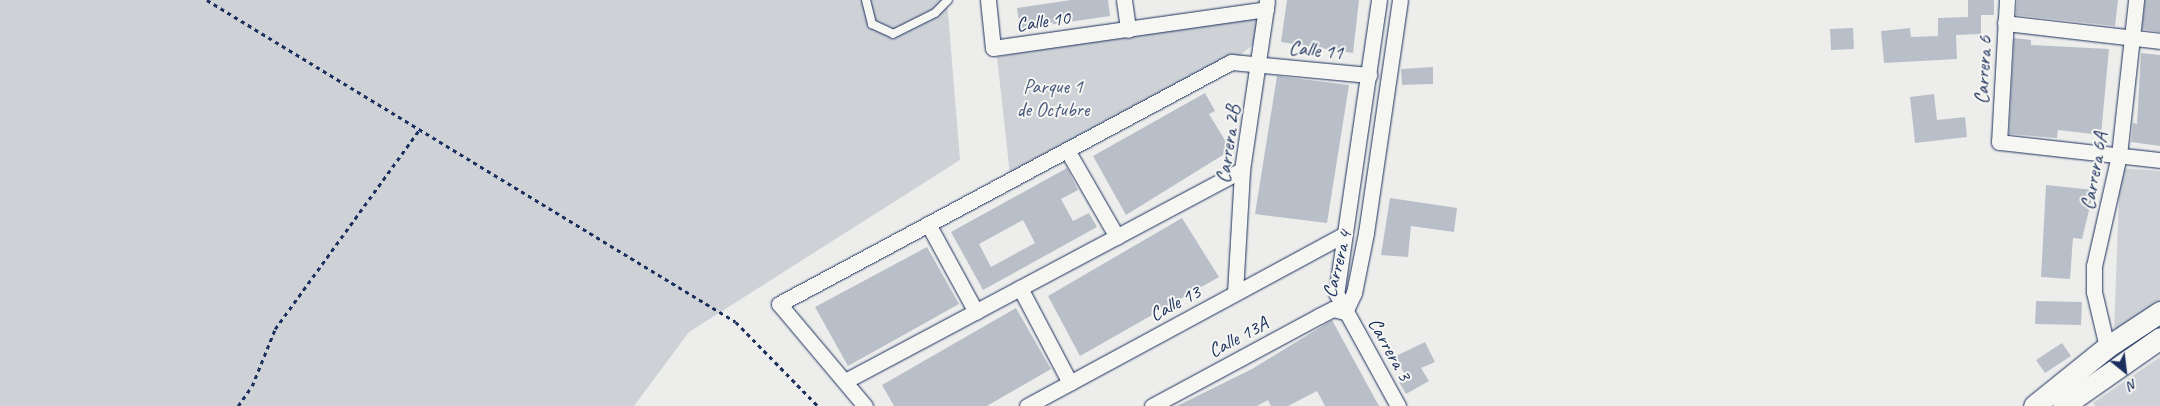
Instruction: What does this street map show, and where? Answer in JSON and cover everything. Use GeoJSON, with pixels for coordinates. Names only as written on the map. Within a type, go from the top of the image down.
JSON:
{"type":"FeatureCollection","features":[{"type":"Feature","properties":{"kind":"street","name":"Calle 10"},"geometry":{"type":"LineString","coordinates":[[988,0],[992,48],[1128,30],[1266,5]]}},
{"type":"Feature","properties":{"kind":"street"},"geometry":{"type":"LineString","coordinates":[[1124,0],[1128,30]]}},
{"type":"Feature","properties":{"kind":"street","name":"Carrera 4"},"geometry":{"type":"LineString","coordinates":[[1345,312],[1336,293],[1342,236],[1369,75],[1379,0]]}},
{"type":"Feature","properties":{"kind":"street","name":"Carrera 4"},"geometry":{"type":"LineString","coordinates":[[1345,312],[1354,293],[1366,233],[1400,0]]}},
{"type":"Feature","properties":{"kind":"street","name":"Carrera 6"},"geometry":{"type":"LineString","coordinates":[[2007,0],[1999,142],[2119,155]]}},
{"type":"Feature","properties":{"kind":"street","name":"Carrera 6A"},"geometry":{"type":"LineString","coordinates":[[2107,347],[2094,292],[2094,266],[2119,155],[2136,0]]}},
{"type":"Feature","properties":{"kind":"street","name":"Carrera 2B"},"geometry":{"type":"LineString","coordinates":[[1235,293],[1242,170],[1260,65],[1266,5]]}},
{"type":"Feature","properties":{"kind":"street"},"geometry":{"type":"LineString","coordinates":[[2005,23],[2160,41]]}},
{"type":"Feature","properties":{"kind":"street","name":"Calle 11"},"geometry":{"type":"LineString","coordinates":[[845,381],[779,304],[1232,62],[1369,75]]}},
{"type":"Feature","properties":{"kind":"street"},"geometry":{"type":"LineString","coordinates":[[1067,150],[1117,237]]}},
{"type":"Feature","properties":{"kind":"street"},"geometry":{"type":"LineString","coordinates":[[2119,155],[2160,160]]}},
{"type":"Feature","properties":{"kind":"street"},"geometry":{"type":"LineString","coordinates":[[865,406],[845,381],[1242,170]]}},
{"type":"Feature","properties":{"kind":"street"},"geometry":{"type":"LineString","coordinates":[[928,224],[976,312]]}},
{"type":"Feature","properties":{"kind":"street","name":"Calle 13"},"geometry":{"type":"LineString","coordinates":[[1027,406],[1342,236]]}},
{"type":"Feature","properties":{"kind":"street"},"geometry":{"type":"LineString","coordinates":[[1020,288],[1070,383]]}},
{"type":"Feature","properties":{"kind":"street","name":"Calle 13A"},"geometry":{"type":"LineString","coordinates":[[1152,406],[1333,309],[1345,312]]}},
{"type":"Feature","properties":{"kind":"street","name":"Carrera 3"},"geometry":{"type":"LineString","coordinates":[[1345,312],[1398,406]]}},
{"type":"Feature","properties":{"kind":"street"},"geometry":{"type":"LineString","coordinates":[[2034,406],[2107,347],[2160,312]]}},
{"type":"Feature","properties":{"kind":"street"},"geometry":{"type":"LineString","coordinates":[[2074,403],[2160,338]]}},
{"type":"Feature","properties":{"kind":"lane"},"geometry":{"type":"LineString","coordinates":[[866,0],[872,24],[893,34],[935,14],[948,0]]}},
{"type":"Feature","properties":{"kind":"path"},"geometry":{"type":"LineString","coordinates":[[207,0],[736,322],[818,406]]}},
{"type":"Feature","properties":{"kind":"path"},"geometry":{"type":"LineString","coordinates":[[238,406],[252,386],[275,329],[419,130]]}},
{"type":"Feature","properties":{"kind":"green space"},"geometry":{"type":"Polygon","coordinates":[[[0,0],[947,0],[960,160],[689,332],[634,406],[0,406],[0,0]]]}},
{"type":"Feature","properties":{"kind":"green space","name":"Parque 1 de Octubre"},"geometry":{"type":"Polygon","coordinates":[[[1266,9],[1262,38],[1231,62],[1010,175],[997,57],[1266,9]]]}},
{"type":"Feature","properties":{"kind":"green space"},"geometry":{"type":"Polygon","coordinates":[[[2120,168],[2160,171],[2160,303],[2114,332],[2120,168]]]}},
{"type":"Feature","properties":{"kind":"green space"},"geometry":{"type":"Polygon","coordinates":[[[2160,357],[2160,406],[2095,406],[2093,403],[2160,357]]]}},
{"type":"Feature","properties":{"kind":"building"},"geometry":{"type":"Polygon","coordinates":[[[1071,0],[1108,0],[1110,16],[1020,29],[1017,8],[1071,0]]]}},
{"type":"Feature","properties":{"kind":"building"},"geometry":{"type":"Polygon","coordinates":[[[1287,0],[1359,0],[1353,53],[1281,42],[1287,0]]]}},
{"type":"Feature","properties":{"kind":"building"},"geometry":{"type":"Polygon","coordinates":[[[1968,0],[1994,0],[1994,15],[1981,15],[1981,34],[1956,35],[1957,59],[1884,63],[1881,31],[1910,28],[1911,37],[1938,36],[1938,18],[1968,17],[1968,0]]]}},
{"type":"Feature","properties":{"kind":"building"},"geometry":{"type":"Polygon","coordinates":[[[2017,0],[2118,0],[2115,26],[2016,15],[2017,0]]]}},
{"type":"Feature","properties":{"kind":"building"},"geometry":{"type":"Polygon","coordinates":[[[2145,0],[2160,0],[2160,32],[2142,29],[2145,0]]]}},
{"type":"Feature","properties":{"kind":"building"},"geometry":{"type":"Polygon","coordinates":[[[1853,28],[1854,49],[1831,50],[1830,29],[1853,28]]]}},
{"type":"Feature","properties":{"kind":"building"},"geometry":{"type":"Polygon","coordinates":[[[2014,38],[2031,40],[2031,45],[2109,49],[2101,135],[2058,130],[2057,138],[2009,134],[2014,38]]]}},
{"type":"Feature","properties":{"kind":"building"},"geometry":{"type":"Polygon","coordinates":[[[2141,53],[2160,55],[2160,146],[2131,142],[2133,123],[2137,124],[2141,53]]]}},
{"type":"Feature","properties":{"kind":"building"},"geometry":{"type":"Polygon","coordinates":[[[1433,67],[1433,84],[1402,85],[1401,69],[1433,67]]]}},
{"type":"Feature","properties":{"kind":"building"},"geometry":{"type":"Polygon","coordinates":[[[1277,76],[1349,85],[1327,223],[1255,214],[1277,76]]]}},
{"type":"Feature","properties":{"kind":"building"},"geometry":{"type":"Polygon","coordinates":[[[1205,93],[1215,111],[1209,114],[1231,150],[1126,215],[1093,156],[1205,93]]]}},
{"type":"Feature","properties":{"kind":"building"},"geometry":{"type":"Polygon","coordinates":[[[1934,94],[1937,120],[1965,117],[1967,137],[1915,143],[1910,97],[1934,94]]]}},
{"type":"Feature","properties":{"kind":"building"},"geometry":{"type":"Polygon","coordinates":[[[1067,168],[1078,190],[1061,199],[1073,221],[1089,213],[1097,227],[983,290],[951,232],[1067,168]],[[1023,220],[979,244],[991,267],[1035,243],[1023,220]]]}},
{"type":"Feature","properties":{"kind":"building"},"geometry":{"type":"Polygon","coordinates":[[[2046,185],[2094,190],[2082,239],[2073,238],[2070,279],[2041,277],[2046,185]]]}},
{"type":"Feature","properties":{"kind":"building"},"geometry":{"type":"Polygon","coordinates":[[[1390,198],[1457,208],[1454,232],[1411,226],[1408,257],[1381,255],[1390,198]]]}},
{"type":"Feature","properties":{"kind":"building"},"geometry":{"type":"Polygon","coordinates":[[[1182,218],[1219,277],[1080,356],[1048,296],[1182,218]]]}},
{"type":"Feature","properties":{"kind":"building"},"geometry":{"type":"Polygon","coordinates":[[[927,247],[959,304],[848,366],[815,307],[927,247]]]}},
{"type":"Feature","properties":{"kind":"building"},"geometry":{"type":"Polygon","coordinates":[[[2036,301],[2082,302],[2081,325],[2035,324],[2036,301]]]}},
{"type":"Feature","properties":{"kind":"building"},"geometry":{"type":"Polygon","coordinates":[[[1016,308],[1051,369],[987,406],[894,406],[882,385],[1016,308]]]}},
{"type":"Feature","properties":{"kind":"building"},"geometry":{"type":"Polygon","coordinates":[[[1332,320],[1379,406],[1325,406],[1317,391],[1288,406],[1271,406],[1268,400],[1257,406],[1177,406],[1252,369],[1332,320]]]}},
{"type":"Feature","properties":{"kind":"building"},"geometry":{"type":"Polygon","coordinates":[[[1425,342],[1435,362],[1421,368],[1429,381],[1406,394],[1399,382],[1406,378],[1396,356],[1425,342]]]}},
{"type":"Feature","properties":{"kind":"building"},"geometry":{"type":"Polygon","coordinates":[[[2062,343],[2071,356],[2045,373],[2036,360],[2062,343]]]}}]}
